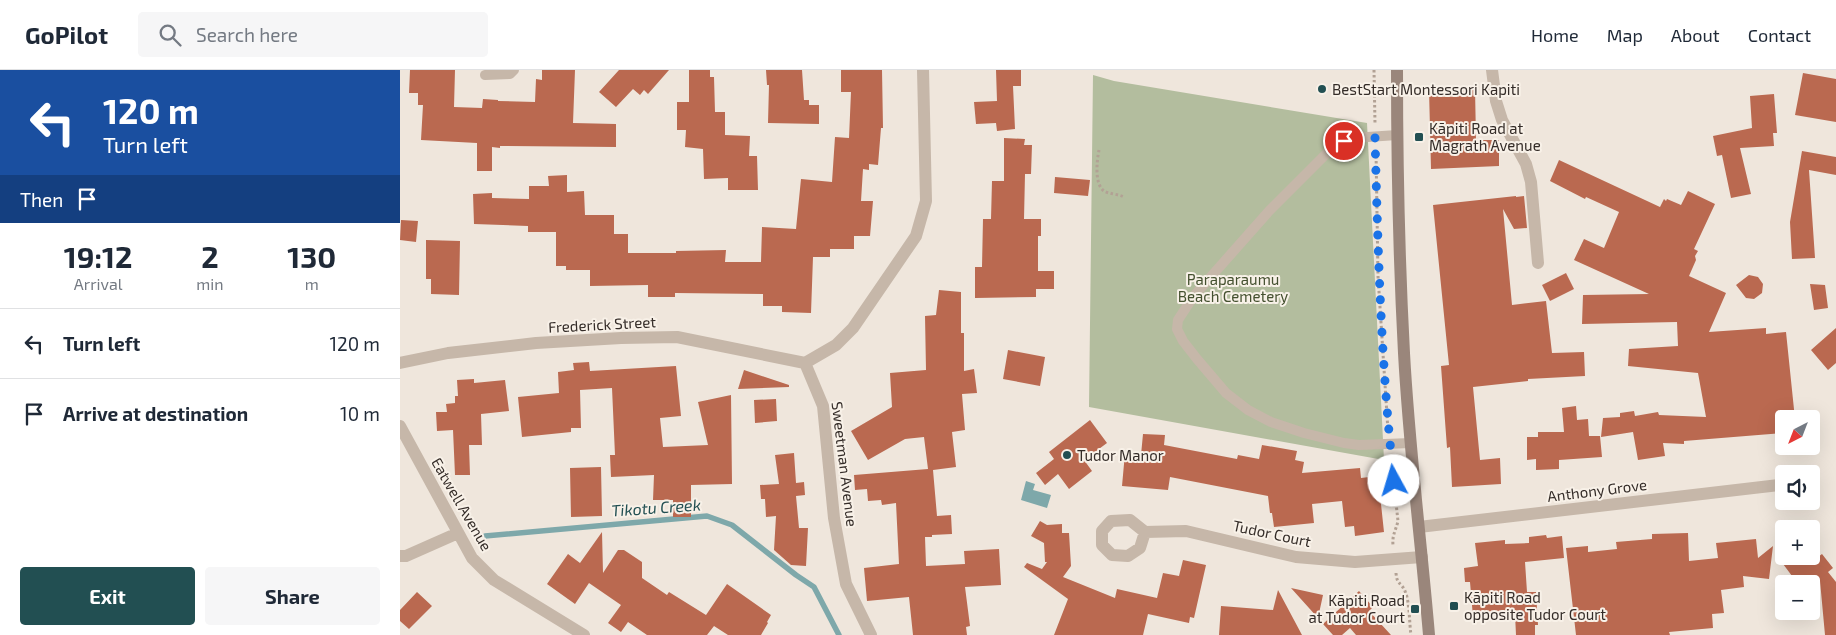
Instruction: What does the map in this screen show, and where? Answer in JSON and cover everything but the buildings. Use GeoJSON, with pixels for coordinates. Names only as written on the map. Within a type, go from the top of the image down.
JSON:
{"type":"FeatureCollection","features":[{"type":"Feature","properties":{"kind":"main road"},"geometry":{"type":"LineString","coordinates":[[1397,70],[1397,135],[1404,353],[1429,635]]}},
{"type":"Feature","properties":{"kind":"street"},"geometry":{"type":"LineString","coordinates":[[805,363],[836,345],[853,328],[916,236],[926,201],[923,70]]}},
{"type":"Feature","properties":{"kind":"street"},"geometry":{"type":"LineString","coordinates":[[1492,70],[1496,101],[1502,120],[1526,164],[1531,182],[1538,262]]}},
{"type":"Feature","properties":{"kind":"street","name":"Frederick Street"},"geometry":{"type":"LineString","coordinates":[[400,363],[448,353],[536,343],[677,337],[805,363]]}},
{"type":"Feature","properties":{"kind":"street","name":"Sweetman Avenue"},"geometry":{"type":"LineString","coordinates":[[805,363],[823,406],[834,518],[846,584],[871,635]]}},
{"type":"Feature","properties":{"kind":"street","name":"Eatwell Avenue"},"geometry":{"type":"LineString","coordinates":[[400,426],[472,558],[494,580],[584,635]]}},
{"type":"Feature","properties":{"kind":"street","name":"Anthony Grove"},"geometry":{"type":"LineString","coordinates":[[1419,527],[1775,485]]}},
{"type":"Feature","properties":{"kind":"street","name":"Tudor Court"},"geometry":{"type":"LineString","coordinates":[[1145,532],[1186,531],[1296,557],[1355,562],[1422,557]]}},
{"type":"Feature","properties":{"kind":"street"},"geometry":{"type":"LineString","coordinates":[[400,556],[406,556],[458,532]]}},
{"type":"Feature","properties":{"kind":"lane"},"geometry":{"type":"LineString","coordinates":[[485,75],[510,74],[514,70]]}},
{"type":"Feature","properties":{"kind":"lane"},"geometry":{"type":"LineString","coordinates":[[1397,135],[1353,138],[1344,141],[1328,152],[1269,210],[1193,297],[1178,320],[1177,330],[1183,341],[1226,393],[1248,410],[1271,422],[1304,434],[1358,444],[1411,443]]}},
{"type":"Feature","properties":{"kind":"path"},"geometry":{"type":"LineString","coordinates":[[1374,70],[1378,276],[1385,404],[1398,520],[1397,528],[1392,536],[1393,540]]}},
{"type":"Feature","properties":{"kind":"path"},"geometry":{"type":"LineString","coordinates":[[1099,150],[1097,170],[1102,188],[1105,192],[1124,197]]}},
{"type":"Feature","properties":{"kind":"path"},"geometry":{"type":"LineString","coordinates":[[1396,577],[1405,590],[1410,635]]}},
{"type":"Feature","properties":{"kind":"green space","name":"Paraparaumu Beach Cemetery"},"geometry":{"type":"Polygon","coordinates":[[[1093,75],[1114,81],[1367,123],[1384,460],[1089,407],[1093,75]]]}},
{"type":"Feature","properties":{"kind":"water"},"geometry":{"type":"Polygon","coordinates":[[[1026,481],[1035,484],[1033,490],[1051,495],[1047,508],[1021,500],[1026,481]]]}},
{"type":"Feature","properties":{"kind":"waterway","name":"Tikotu Creek"},"geometry":{"type":"LineString","coordinates":[[485,536],[707,516],[732,525],[814,587],[839,635]]}},
{"type":"Feature","properties":{"kind":"place","name":"BestStart Montessori Kapiti"},"geometry":{"type":"Point","coordinates":[1322,89]}},
{"type":"Feature","properties":{"kind":"place","name":"Kāpiti Road at Magrath Avenue"},"geometry":{"type":"Point","coordinates":[1419,137]}},
{"type":"Feature","properties":{"kind":"place","name":"Tudor Manor"},"geometry":{"type":"Point","coordinates":[1067,455]}},
{"type":"Feature","properties":{"kind":"place","name":"Kāpiti Road opposite Tudor Court"},"geometry":{"type":"Point","coordinates":[1454,606]}},
{"type":"Feature","properties":{"kind":"place","name":"Kāpiti Road at Tudor Court"},"geometry":{"type":"Point","coordinates":[1415,609]}},
{"type":"Feature","properties":{"kind":"route"},"geometry":{"type":"LineString","coordinates":[[1344,141],[1353,138],[1375,137],[1378,276],[1385,404],[1394,481]]}}]}
